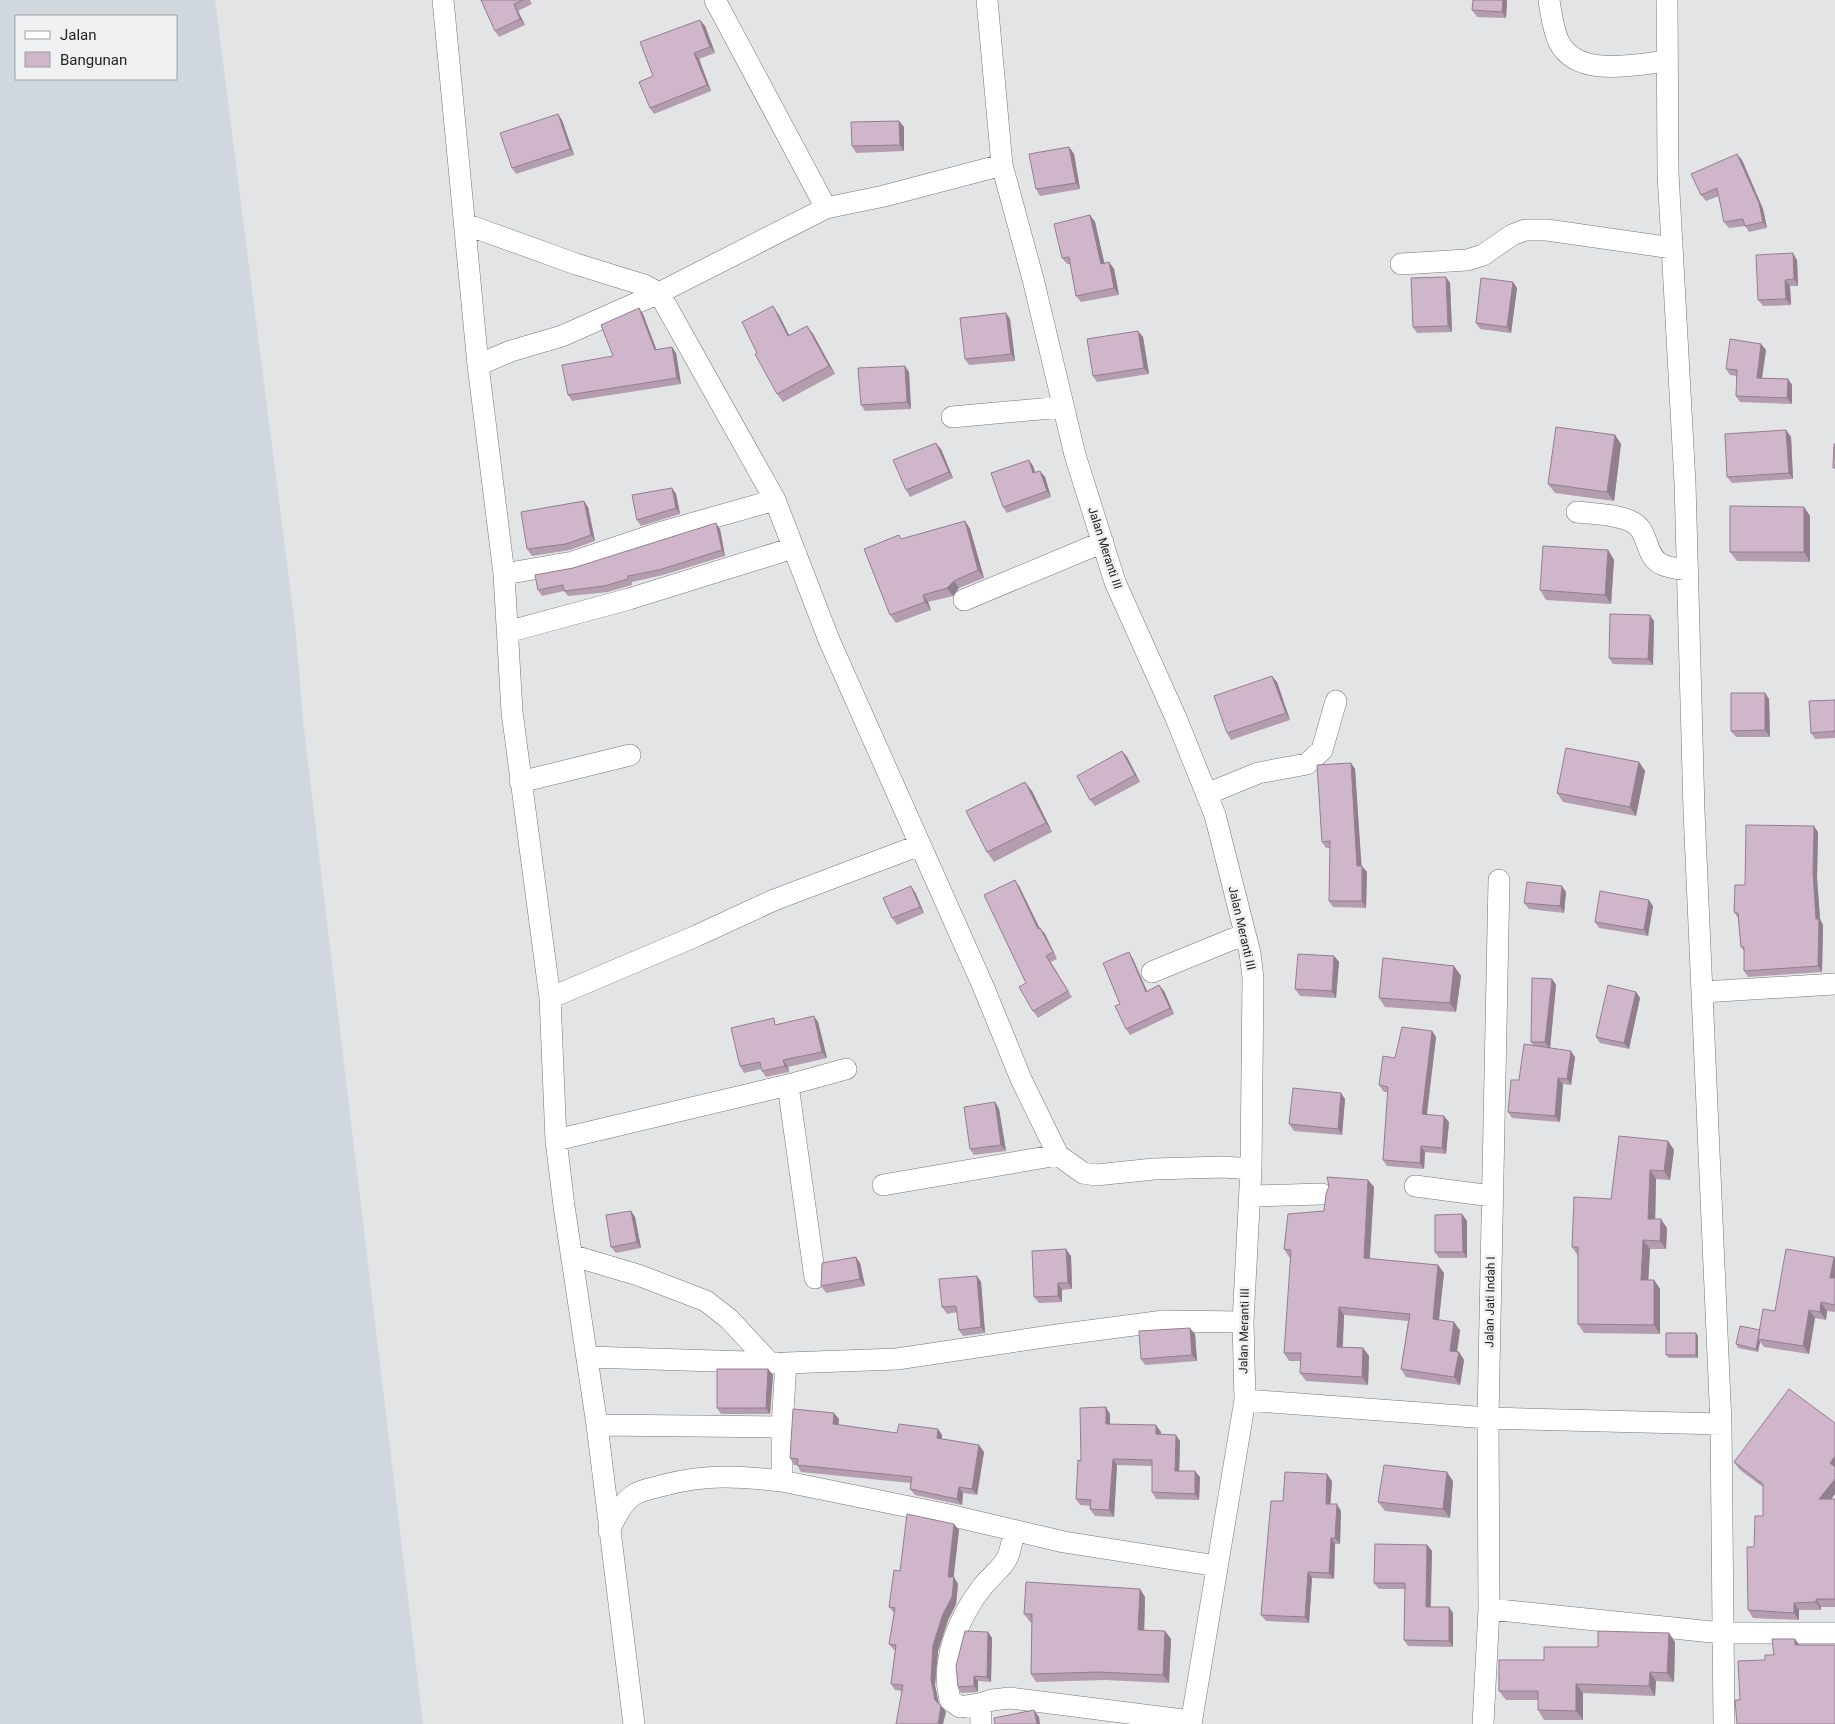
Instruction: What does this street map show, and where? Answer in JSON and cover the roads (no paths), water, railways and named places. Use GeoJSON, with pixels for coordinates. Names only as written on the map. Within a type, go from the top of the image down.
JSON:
{"type":"FeatureCollection","features":[{"type":"Feature","properties":{"kind":"street"},"geometry":{"type":"LineString","coordinates":[[444,0],[478,364],[504,574],[512,712],[550,998],[556,1140],[571,1255],[588,1357],[634,1724]]}},
{"type":"Feature","properties":{"kind":"street"},"geometry":{"type":"LineString","coordinates":[[715,0],[826,208]]}},
{"type":"Feature","properties":{"kind":"street","name":"Jalan Meranti III"},"geometry":{"type":"LineString","coordinates":[[987,0],[1002,165],[1075,455],[1115,582],[1176,718],[1215,815],[1254,978],[1251,1169],[1242,1322],[1244,1400],[1191,1722]]}},
{"type":"Feature","properties":{"kind":"street"},"geometry":{"type":"LineString","coordinates":[[1550,0],[1559,42],[1573,59],[1584,63],[1607,65],[1666,61]]}},
{"type":"Feature","properties":{"kind":"street"},"geometry":{"type":"LineString","coordinates":[[1667,0],[1666,61],[1672,248],[1688,570],[1694,811],[1721,1424],[1724,1724]]}},
{"type":"Feature","properties":{"kind":"street"},"geometry":{"type":"LineString","coordinates":[[478,364],[511,351],[562,336],[659,294],[826,208],[884,196],[1002,165]]}},
{"type":"Feature","properties":{"kind":"street"},"geometry":{"type":"LineString","coordinates":[[465,224],[576,264],[644,285],[659,294],[775,500],[829,640],[983,986],[1021,1078],[1058,1155],[1083,1173],[1096,1175],[1154,1169],[1223,1167],[1251,1169]]}},
{"type":"Feature","properties":{"kind":"street"},"geometry":{"type":"LineString","coordinates":[[1401,264],[1468,260],[1483,256],[1512,235],[1525,230],[1547,230],[1672,248]]}},
{"type":"Feature","properties":{"kind":"street"},"geometry":{"type":"LineString","coordinates":[[952,417],[1064,407]]}},
{"type":"Feature","properties":{"kind":"street"},"geometry":{"type":"LineString","coordinates":[[504,574],[573,562],[662,532],[775,500]]}},
{"type":"Feature","properties":{"kind":"street"},"geometry":{"type":"LineString","coordinates":[[1577,512],[1626,519],[1636,523],[1642,530],[1654,558],[1661,564],[1688,570]]}},
{"type":"Feature","properties":{"kind":"street"},"geometry":{"type":"LineString","coordinates":[[964,600],[1103,542]]}},
{"type":"Feature","properties":{"kind":"street"},"geometry":{"type":"LineString","coordinates":[[507,632],[629,599],[793,548]]}},
{"type":"Feature","properties":{"kind":"street"},"geometry":{"type":"LineString","coordinates":[[1207,794],[1258,773],[1307,764],[1322,750],[1336,701]]}},
{"type":"Feature","properties":{"kind":"street"},"geometry":{"type":"LineString","coordinates":[[520,782],[630,755]]}},
{"type":"Feature","properties":{"kind":"street"},"geometry":{"type":"LineString","coordinates":[[550,998],[696,936],[774,900],[920,845]]}},
{"type":"Feature","properties":{"kind":"street","name":"Jalan Jati Indah I"},"geometry":{"type":"LineString","coordinates":[[1483,1724],[1490,1609],[1488,1418],[1500,880]]}},
{"type":"Feature","properties":{"kind":"street"},"geometry":{"type":"LineString","coordinates":[[1152,972],[1245,934]]}},
{"type":"Feature","properties":{"kind":"street"},"geometry":{"type":"LineString","coordinates":[[1703,992],[1835,984]]}},
{"type":"Feature","properties":{"kind":"street"},"geometry":{"type":"LineString","coordinates":[[556,1140],[788,1085],[846,1069]]}},
{"type":"Feature","properties":{"kind":"street"},"geometry":{"type":"LineString","coordinates":[[788,1085],[815,1278]]}},
{"type":"Feature","properties":{"kind":"street"},"geometry":{"type":"LineString","coordinates":[[883,1185],[1058,1155]]}},
{"type":"Feature","properties":{"kind":"street"},"geometry":{"type":"LineString","coordinates":[[1415,1186],[1492,1196]]}},
{"type":"Feature","properties":{"kind":"street"},"geometry":{"type":"LineString","coordinates":[[1250,1196],[1322,1194]]}},
{"type":"Feature","properties":{"kind":"street"},"geometry":{"type":"LineString","coordinates":[[571,1255],[638,1276],[706,1301],[778,1363],[782,1427],[782,1481]]}},
{"type":"Feature","properties":{"kind":"street"},"geometry":{"type":"LineString","coordinates":[[588,1357],[778,1363],[897,1360],[1050,1336],[1164,1321],[1242,1322]]}},
{"type":"Feature","properties":{"kind":"street"},"geometry":{"type":"LineString","coordinates":[[1244,1400],[1488,1418],[1721,1424]]}},
{"type":"Feature","properties":{"kind":"street"},"geometry":{"type":"LineString","coordinates":[[597,1425],[782,1427]]}},
{"type":"Feature","properties":{"kind":"street"},"geometry":{"type":"LineString","coordinates":[[609,1531],[622,1506],[634,1495],[642,1491],[692,1479],[720,1475],[782,1481],[1064,1542],[1216,1566]]}},
{"type":"Feature","properties":{"kind":"street"},"geometry":{"type":"LineString","coordinates":[[1014,1531],[1007,1559],[983,1586],[966,1611],[954,1639],[948,1676],[950,1700],[960,1707],[981,1714],[1010,1698],[1191,1722]]}},
{"type":"Feature","properties":{"kind":"street"},"geometry":{"type":"LineString","coordinates":[[1490,1609],[1722,1633],[1835,1633]]}}]}
